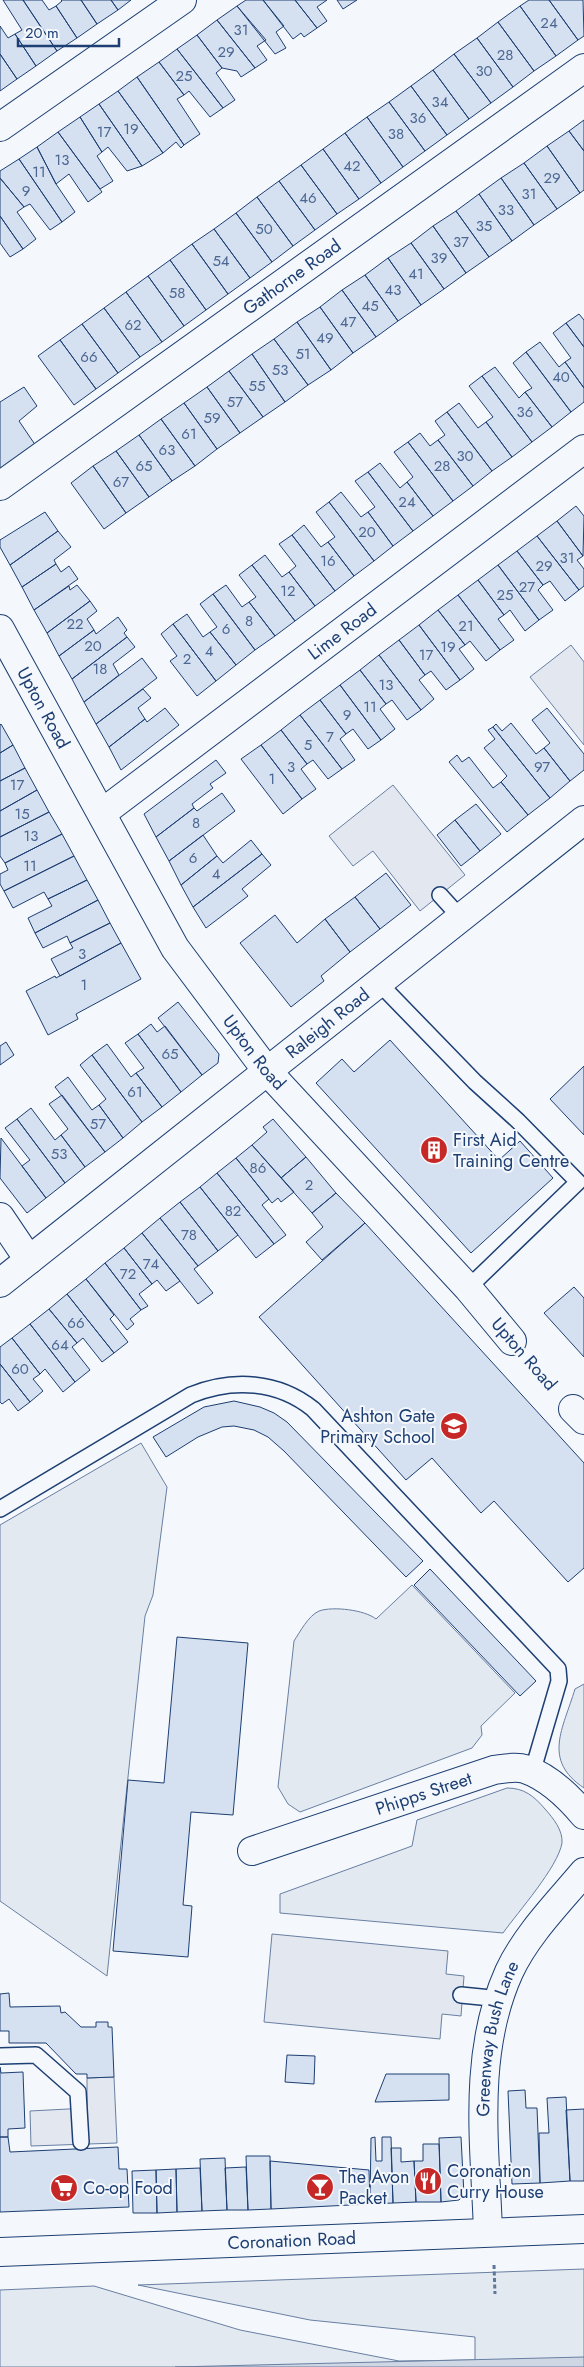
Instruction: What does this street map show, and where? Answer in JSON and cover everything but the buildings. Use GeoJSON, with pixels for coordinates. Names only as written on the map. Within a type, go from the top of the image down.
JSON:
{"type":"FeatureCollection","features":[{"type":"Feature","properties":{"kind":"main road"},"geometry":{"type":"LineString","coordinates":[[0,127],[182,0]]}},
{"type":"Feature","properties":{"kind":"main road","name":"Gathorne Road"},"geometry":{"type":"LineString","coordinates":[[0,486],[584,68]]}},
{"type":"Feature","properties":{"kind":"main road","name":"Lime Road"},"geometry":{"type":"LineString","coordinates":[[102,813],[584,450]]}},
{"type":"Feature","properties":{"kind":"main road","name":"Upton Road"},"geometry":{"type":"LineString","coordinates":[[0,629],[175,948],[267,1071],[468,1288],[512,1341]]}},
{"type":"Feature","properties":{"kind":"main road","name":"Raleigh Road"},"geometry":{"type":"LineString","coordinates":[[0,1283],[584,820]]}},
{"type":"Feature","properties":{"kind":"main road"},"geometry":{"type":"LineString","coordinates":[[0,1217],[29,1260]]}},
{"type":"Feature","properties":{"kind":"main road","name":"Phipps Street"},"geometry":{"type":"LineString","coordinates":[[252,1851],[494,1770],[523,1768],[572,1800],[584,1815]]}},
{"type":"Feature","properties":{"kind":"main road","name":"Greenway Bush Lane"},"geometry":{"type":"LineString","coordinates":[[488,2231],[483,2086],[489,2033],[510,1972],[539,1925],[584,1872]]}},
{"type":"Feature","properties":{"kind":"main road","name":"Coronation Road"},"geometry":{"type":"LineString","coordinates":[[0,2252],[488,2231],[584,2229]]}},
{"type":"Feature","properties":{"kind":"lane"},"geometry":{"type":"LineString","coordinates":[[440,895],[460,917]]}},
{"type":"Feature","properties":{"kind":"lane"},"geometry":{"type":"LineString","coordinates":[[378,982],[475,1082],[518,1121],[578,1182],[468,1288]]}},
{"type":"Feature","properties":{"kind":"lane"},"geometry":{"type":"LineString","coordinates":[[0,1509],[191,1395],[222,1385],[236,1384],[272,1387],[289,1393],[313,1409],[558,1669],[559,1681],[532,1773]]}},
{"type":"Feature","properties":{"kind":"lane"},"geometry":{"type":"LineString","coordinates":[[461,1995],[501,1999]]}},
{"type":"Feature","properties":{"kind":"lane"},"geometry":{"type":"LineString","coordinates":[[0,2056],[36,2055],[78,2092],[81,2142]]}},
{"type":"Feature","properties":{"kind":"path","name":"Upton Road"},"geometry":{"type":"LineString","coordinates":[[512,1341],[579,1414]]}},
{"type":"Feature","properties":{"kind":"path"},"geometry":{"type":"LineString","coordinates":[[494,2260],[495,2294]]}},
{"type":"Feature","properties":{"kind":"shaded area"},"geometry":{"type":"Polygon","coordinates":[[[571,645],[584,662],[584,745],[530,677],[571,645]]]}},
{"type":"Feature","properties":{"kind":"shaded area"},"geometry":{"type":"Polygon","coordinates":[[[393,785],[465,875],[420,911],[373,851],[353,866],[329,836],[393,785]]]}},
{"type":"Feature","properties":{"kind":"shaded area"},"geometry":{"type":"Polygon","coordinates":[[[141,1443],[167,1487],[153,1595],[145,1616],[107,1976],[0,1901],[0,1525],[141,1443]]]}},
{"type":"Feature","properties":{"kind":"shaded area"},"geometry":{"type":"Polygon","coordinates":[[[412,1585],[515,1693],[481,1726],[482,1735],[472,1748],[300,1812],[288,1804],[278,1787],[294,1641],[308,1620],[319,1611],[332,1609],[349,1610],[364,1613],[376,1619],[412,1585]]]}},
{"type":"Feature","properties":{"kind":"shaded area"},"geometry":{"type":"Polygon","coordinates":[[[584,1684],[584,1788],[571,1777],[563,1766],[559,1743],[575,1689],[584,1684]]]}},
{"type":"Feature","properties":{"kind":"shaded area"},"geometry":{"type":"Polygon","coordinates":[[[507,1788],[524,1791],[537,1800],[557,1825],[561,1833],[562,1843],[559,1853],[546,1876],[503,1933],[280,1913],[280,1894],[412,1846],[417,1820],[507,1788]]]}},
{"type":"Feature","properties":{"kind":"shaded area"},"geometry":{"type":"Polygon","coordinates":[[[272,1934],[448,1951],[446,1974],[464,1976],[461,2016],[442,2014],[440,2039],[264,2022],[272,1934]]]}},
{"type":"Feature","properties":{"kind":"shaded area"},"geometry":{"type":"Polygon","coordinates":[[[114,2077],[117,2143],[31,2146],[30,2111],[87,2108],[87,2078],[114,2077]]]}},
{"type":"Feature","properties":{"kind":"shaded area"},"geometry":{"type":"Polygon","coordinates":[[[584,2269],[584,2367],[0,2367],[0,2290],[94,2286],[240,2330],[399,2361],[475,2360],[475,2337],[310,2320],[138,2285],[584,2269]]]}},
{"type":"Feature","properties":{"kind":"shaded area"},"geometry":{"type":"Polygon","coordinates":[[[584,2357],[584,2367],[175,2367],[584,2357]]]}},
{"type":"Feature","properties":{"kind":"place","name":"First Aid Training Centre"},"geometry":{"type":"Point","coordinates":[434,1150]}},
{"type":"Feature","properties":{"kind":"place","name":"Ashton Gate Primary School"},"geometry":{"type":"Point","coordinates":[454,1426]}},
{"type":"Feature","properties":{"kind":"place","name":"Coronation Curry House"},"geometry":{"type":"Point","coordinates":[428,2181]}},
{"type":"Feature","properties":{"kind":"place","name":"The Avon Packet"},"geometry":{"type":"Point","coordinates":[320,2187]}},
{"type":"Feature","properties":{"kind":"place","name":"Co-op Food"},"geometry":{"type":"Point","coordinates":[64,2188]}}]}
